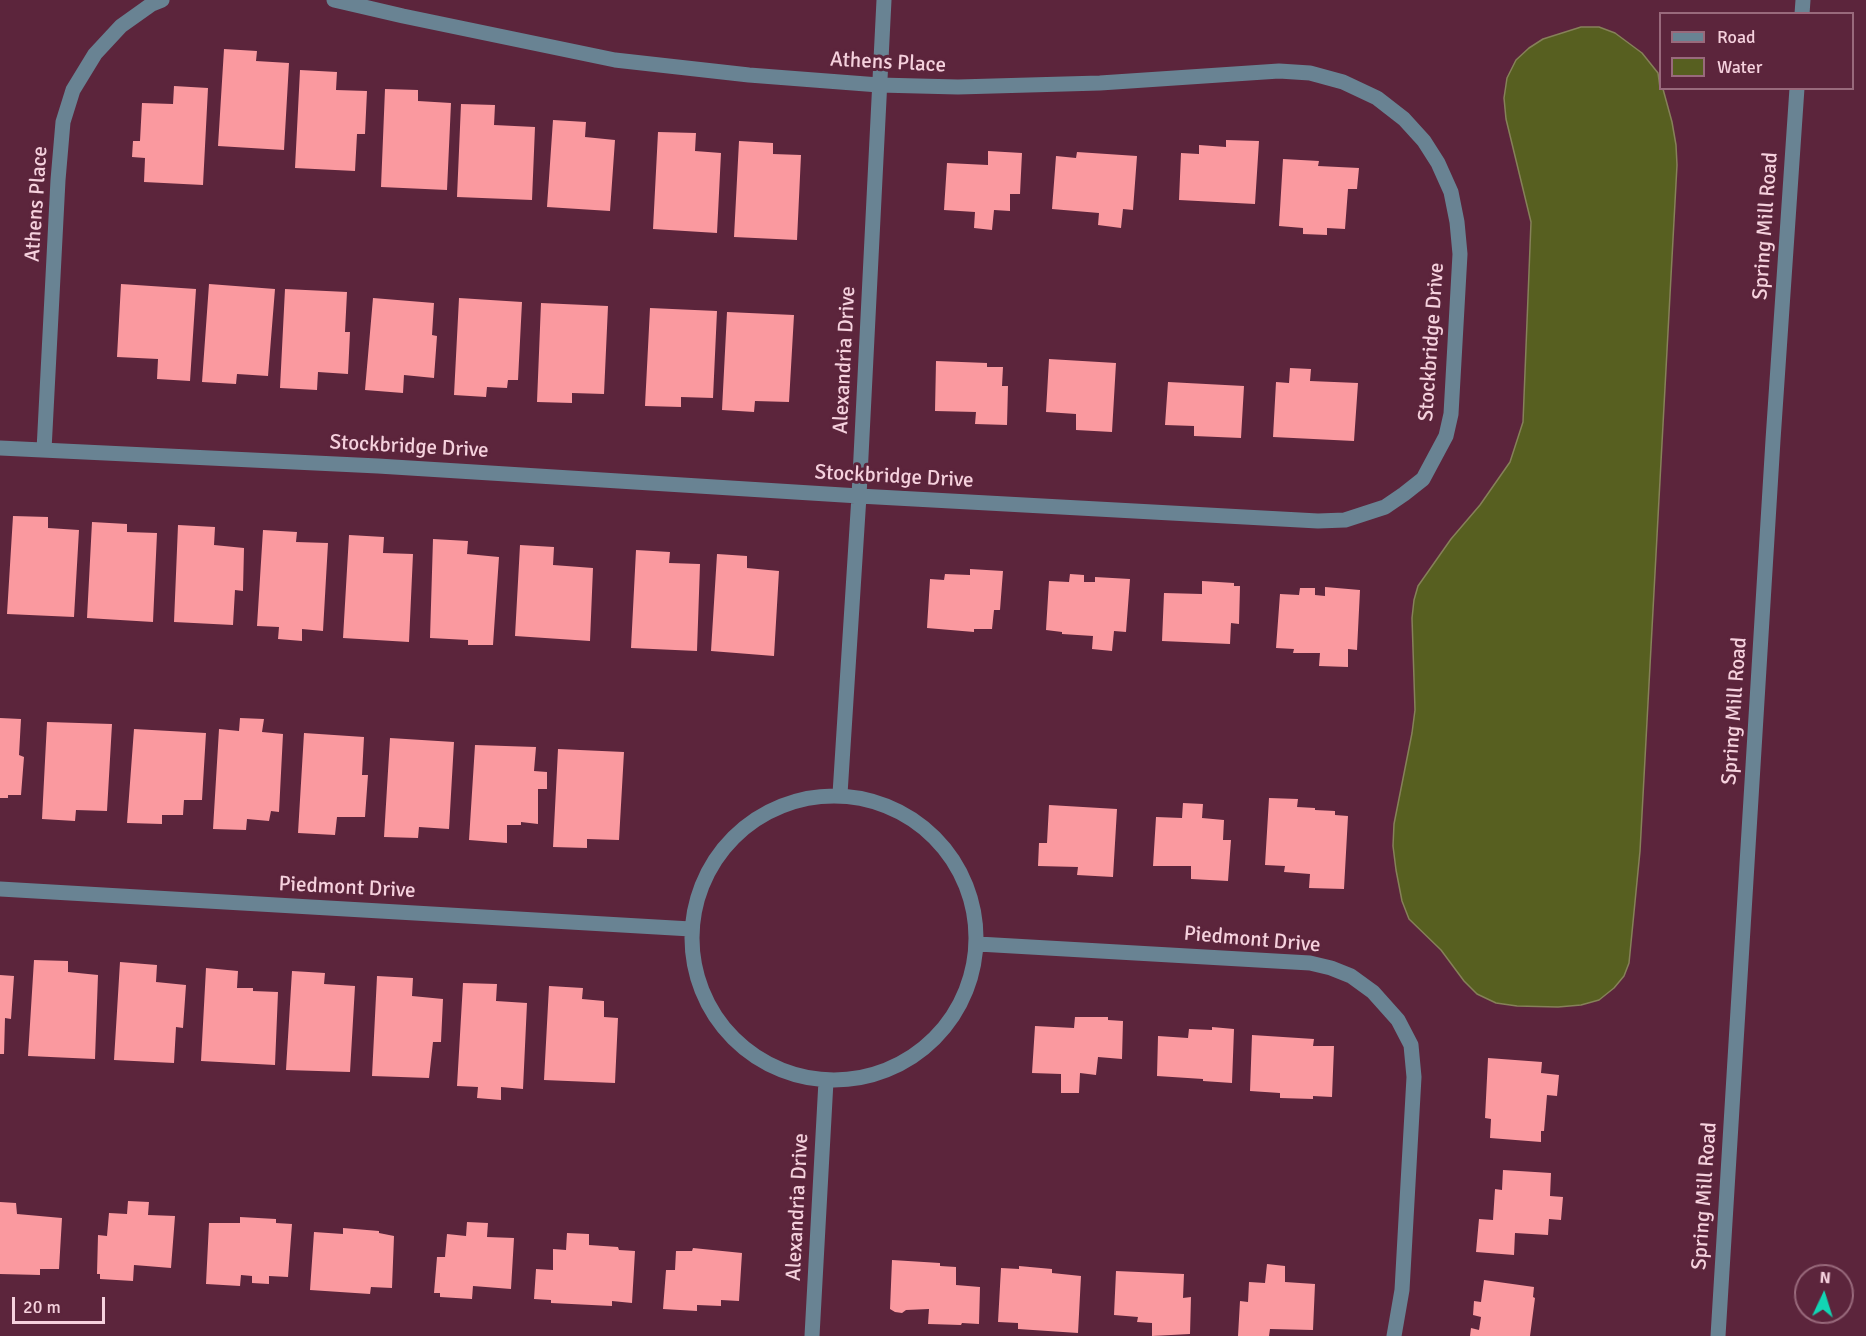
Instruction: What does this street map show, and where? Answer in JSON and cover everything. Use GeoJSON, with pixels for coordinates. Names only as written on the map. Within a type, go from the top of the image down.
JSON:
{"type":"FeatureCollection","features":[{"type":"Feature","properties":{"kind":"street","name":"Athens Place"},"geometry":{"type":"LineString","coordinates":[[44,450],[63,122],[73,90],[95,54],[121,26],[152,4],[162,0]]}},
{"type":"Feature","properties":{"kind":"street","name":"Athens Place"},"geometry":{"type":"LineString","coordinates":[[334,0],[414,19],[615,60],[748,75],[879,85],[958,87],[1100,83],[1279,71],[1310,74],[1343,82],[1377,98],[1404,119],[1424,141]]}},
{"type":"Feature","properties":{"kind":"street","name":"Alexandria Drive"},"geometry":{"type":"LineString","coordinates":[[840,794],[859,496],[884,0]]}},
{"type":"Feature","properties":{"kind":"street","name":"Spring Mill Road"},"geometry":{"type":"LineString","coordinates":[[1718,1336],[1797,90]]}},
{"type":"Feature","properties":{"kind":"street","name":"Stockbridge Drive"},"geometry":{"type":"LineString","coordinates":[[0,448],[378,466],[859,496],[1318,521],[1345,520],[1384,507],[1404,495],[1423,479],[1446,436],[1451,414],[1460,254],[1457,222],[1451,192],[1424,141]]}},
{"type":"Feature","properties":{"kind":"street"},"geometry":{"type":"LineString","coordinates":[[840,794],[880,803],[916,822],[936,840],[954,863],[966,886],[975,915],[978,944],[974,973],[961,1005],[946,1028],[918,1054],[881,1073],[855,1080],[826,1081],[793,1075],[765,1062],[739,1043],[722,1024],[706,1000],[694,965],[691,929],[694,905],[705,876],[725,845],[751,820],[778,806],[808,797],[840,794]]}},
{"type":"Feature","properties":{"kind":"street","name":"Piedmont Drive"},"geometry":{"type":"LineString","coordinates":[[0,889],[691,929]]}},
{"type":"Feature","properties":{"kind":"street","name":"Piedmont Drive"},"geometry":{"type":"LineString","coordinates":[[978,944],[1310,963],[1351,976],[1373,992],[1398,1020],[1411,1045],[1414,1077],[1402,1290],[1394,1336]]}},
{"type":"Feature","properties":{"kind":"street","name":"Alexandria Drive"},"geometry":{"type":"LineString","coordinates":[[812,1336],[826,1081]]}},
{"type":"Feature","properties":{"kind":"water"},"geometry":{"type":"Polygon","coordinates":[[[1581,27],[1599,27],[1615,33],[1642,53],[1658,73],[1659,90],[1663,90],[1672,122],[1677,165],[1640,851],[1629,963],[1624,976],[1599,1000],[1581,1005],[1558,1007],[1496,1003],[1477,994],[1464,981],[1441,950],[1409,919],[1402,901],[1393,846],[1394,824],[1415,710],[1412,618],[1418,586],[1510,462],[1523,422],[1531,222],[1506,119],[1504,98],[1507,78],[1516,60],[1543,39],[1581,27]]]}},
{"type":"Feature","properties":{"kind":"building"},"geometry":{"type":"Polygon","coordinates":[[[224,49],[257,51],[256,61],[289,63],[284,150],[218,146],[224,49]]]}},
{"type":"Feature","properties":{"kind":"building"},"geometry":{"type":"Polygon","coordinates":[[[300,70],[337,72],[336,90],[367,91],[365,134],[357,134],[355,171],[295,168],[300,70]]]}},
{"type":"Feature","properties":{"kind":"building"},"geometry":{"type":"Polygon","coordinates":[[[174,86],[208,88],[203,185],[144,182],[145,158],[132,157],[133,141],[140,141],[142,103],[173,104],[174,86]]]}},
{"type":"Feature","properties":{"kind":"building"},"geometry":{"type":"Polygon","coordinates":[[[385,89],[418,90],[418,101],[451,103],[447,190],[381,187],[385,89]]]}},
{"type":"Feature","properties":{"kind":"building"},"geometry":{"type":"Polygon","coordinates":[[[461,104],[495,105],[494,125],[535,127],[532,200],[457,197],[461,104]]]}},
{"type":"Feature","properties":{"kind":"building"},"geometry":{"type":"Polygon","coordinates":[[[553,120],[586,122],[585,137],[615,140],[610,211],[547,207],[553,120]]]}},
{"type":"Feature","properties":{"kind":"building"},"geometry":{"type":"Polygon","coordinates":[[[658,132],[696,133],[695,151],[721,153],[717,233],[653,229],[658,132]]]}},
{"type":"Feature","properties":{"kind":"building"},"geometry":{"type":"Polygon","coordinates":[[[1226,140],[1259,141],[1255,204],[1179,200],[1181,153],[1199,154],[1199,145],[1226,147],[1226,140]]]}},
{"type":"Feature","properties":{"kind":"building"},"geometry":{"type":"Polygon","coordinates":[[[739,141],[773,143],[773,154],[801,155],[797,240],[734,237],[739,141]]]}},
{"type":"Feature","properties":{"kind":"building"},"geometry":{"type":"Polygon","coordinates":[[[988,151],[1022,153],[1020,194],[1010,194],[1010,211],[994,210],[992,230],[974,228],[975,212],[944,210],[947,163],[988,165],[988,151]]]}},
{"type":"Feature","properties":{"kind":"building"},"geometry":{"type":"Polygon","coordinates":[[[1077,152],[1137,156],[1133,210],[1123,209],[1121,228],[1098,225],[1099,213],[1052,209],[1056,156],[1076,158],[1077,152]]]}},
{"type":"Feature","properties":{"kind":"building"},"geometry":{"type":"Polygon","coordinates":[[[1283,159],[1319,161],[1318,166],[1359,168],[1357,189],[1348,189],[1345,229],[1327,228],[1327,235],[1303,234],[1303,228],[1279,226],[1283,159]]]}},
{"type":"Feature","properties":{"kind":"building"},"geometry":{"type":"Polygon","coordinates":[[[121,284],[196,289],[190,381],[157,379],[158,359],[117,357],[121,284]]]}},
{"type":"Feature","properties":{"kind":"building"},"geometry":{"type":"Polygon","coordinates":[[[209,284],[275,289],[268,376],[237,374],[236,384],[202,382],[209,284]]]}},
{"type":"Feature","properties":{"kind":"building"},"geometry":{"type":"Polygon","coordinates":[[[285,289],[347,292],[345,332],[350,332],[348,374],[318,372],[317,390],[280,388],[285,289]]]}},
{"type":"Feature","properties":{"kind":"building"},"geometry":{"type":"Polygon","coordinates":[[[373,298],[434,303],[432,335],[437,336],[434,378],[404,375],[403,393],[365,390],[373,298]]]}},
{"type":"Feature","properties":{"kind":"building"},"geometry":{"type":"Polygon","coordinates":[[[459,298],[522,302],[518,380],[508,380],[507,388],[487,387],[486,397],[454,395],[459,298]]]}},
{"type":"Feature","properties":{"kind":"building"},"geometry":{"type":"Polygon","coordinates":[[[541,303],[608,306],[604,394],[572,393],[572,403],[537,402],[541,303]]]}},
{"type":"Feature","properties":{"kind":"building"},"geometry":{"type":"Polygon","coordinates":[[[650,308],[717,311],[713,398],[681,397],[681,407],[645,406],[650,308]]]}},
{"type":"Feature","properties":{"kind":"building"},"geometry":{"type":"Polygon","coordinates":[[[727,312],[794,315],[789,402],[755,401],[754,412],[722,410],[727,312]]]}},
{"type":"Feature","properties":{"kind":"building"},"geometry":{"type":"Polygon","coordinates":[[[1049,359],[1116,363],[1112,432],[1076,430],[1076,414],[1046,412],[1049,359]]]}},
{"type":"Feature","properties":{"kind":"building"},"geometry":{"type":"Polygon","coordinates":[[[936,361],[987,363],[987,367],[1003,367],[1002,386],[1008,386],[1007,425],[975,424],[976,412],[935,411],[936,361]]]}},
{"type":"Feature","properties":{"kind":"building"},"geometry":{"type":"Polygon","coordinates":[[[1290,368],[1311,369],[1310,381],[1358,383],[1354,441],[1273,437],[1276,382],[1289,383],[1290,368]]]}},
{"type":"Feature","properties":{"kind":"building"},"geometry":{"type":"Polygon","coordinates":[[[1168,382],[1244,386],[1241,438],[1194,436],[1194,426],[1165,425],[1168,382]]]}},
{"type":"Feature","properties":{"kind":"building"},"geometry":{"type":"Polygon","coordinates":[[[13,516],[48,517],[48,528],[79,530],[74,617],[7,614],[13,516]]]}},
{"type":"Feature","properties":{"kind":"building"},"geometry":{"type":"Polygon","coordinates":[[[92,522],[127,524],[127,532],[157,533],[153,622],[87,618],[92,522]]]}},
{"type":"Feature","properties":{"kind":"building"},"geometry":{"type":"Polygon","coordinates":[[[178,525],[215,527],[214,545],[244,548],[243,591],[235,590],[233,625],[174,622],[178,525]]]}},
{"type":"Feature","properties":{"kind":"building"},"geometry":{"type":"Polygon","coordinates":[[[263,530],[297,532],[296,542],[328,543],[323,631],[302,629],[302,641],[278,639],[279,627],[257,626],[263,530]]]}},
{"type":"Feature","properties":{"kind":"building"},"geometry":{"type":"Polygon","coordinates":[[[349,535],[384,537],[383,553],[413,554],[409,642],[343,638],[349,535]]]}},
{"type":"Feature","properties":{"kind":"building"},"geometry":{"type":"Polygon","coordinates":[[[433,539],[468,541],[467,554],[499,557],[493,645],[468,645],[468,640],[430,638],[433,539]]]}},
{"type":"Feature","properties":{"kind":"building"},"geometry":{"type":"Polygon","coordinates":[[[520,545],[554,547],[553,565],[593,568],[590,641],[515,636],[520,545]]]}},
{"type":"Feature","properties":{"kind":"building"},"geometry":{"type":"Polygon","coordinates":[[[636,550],[670,552],[669,563],[700,564],[697,651],[631,648],[636,550]]]}},
{"type":"Feature","properties":{"kind":"building"},"geometry":{"type":"Polygon","coordinates":[[[717,554],[747,556],[747,568],[779,571],[774,656],[711,651],[717,554]]]}},
{"type":"Feature","properties":{"kind":"building"},"geometry":{"type":"Polygon","coordinates":[[[970,569],[1003,571],[1000,610],[994,610],[992,629],[974,629],[974,632],[927,628],[930,579],[944,580],[945,574],[970,575],[970,569]]]}},
{"type":"Feature","properties":{"kind":"building"},"geometry":{"type":"Polygon","coordinates":[[[1070,574],[1084,575],[1084,582],[1095,582],[1095,577],[1130,579],[1126,632],[1114,631],[1112,651],[1092,649],[1093,636],[1062,634],[1062,632],[1046,630],[1049,581],[1069,582],[1070,574]]]}},
{"type":"Feature","properties":{"kind":"building"},"geometry":{"type":"Polygon","coordinates":[[[1202,581],[1234,583],[1234,586],[1240,586],[1239,624],[1231,623],[1230,644],[1162,641],[1164,593],[1202,594],[1202,581]]]}},
{"type":"Feature","properties":{"kind":"building"},"geometry":{"type":"Polygon","coordinates":[[[1325,587],[1360,590],[1357,650],[1348,649],[1348,667],[1319,666],[1320,653],[1293,653],[1294,649],[1276,648],[1280,594],[1299,595],[1300,588],[1315,588],[1315,595],[1325,596],[1325,587]]]}},
{"type":"Feature","properties":{"kind":"building"},"geometry":{"type":"Polygon","coordinates":[[[0,718],[21,719],[19,755],[24,757],[21,795],[8,795],[8,798],[0,798],[0,718]]]}},
{"type":"Feature","properties":{"kind":"building"},"geometry":{"type":"Polygon","coordinates":[[[240,718],[264,719],[262,732],[283,734],[279,812],[271,811],[269,821],[247,819],[246,830],[213,829],[219,729],[239,731],[240,718]]]}},
{"type":"Feature","properties":{"kind":"building"},"geometry":{"type":"Polygon","coordinates":[[[47,722],[112,724],[107,811],[76,810],[75,821],[42,819],[47,722]]]}},
{"type":"Feature","properties":{"kind":"building"},"geometry":{"type":"Polygon","coordinates":[[[134,729],[206,733],[202,800],[184,800],[183,815],[162,815],[162,824],[127,823],[134,729]]]}},
{"type":"Feature","properties":{"kind":"building"},"geometry":{"type":"Polygon","coordinates":[[[304,733],[364,737],[362,775],[368,775],[365,817],[337,817],[335,835],[298,833],[304,733]]]}},
{"type":"Feature","properties":{"kind":"building"},"geometry":{"type":"Polygon","coordinates":[[[390,738],[454,742],[449,829],[419,827],[418,838],[384,837],[390,738]]]}},
{"type":"Feature","properties":{"kind":"building"},"geometry":{"type":"Polygon","coordinates":[[[475,745],[536,747],[534,771],[547,772],[547,789],[538,789],[538,824],[521,822],[521,825],[507,825],[507,843],[469,840],[475,745]]]}},
{"type":"Feature","properties":{"kind":"building"},"geometry":{"type":"Polygon","coordinates":[[[558,749],[624,752],[619,840],[587,839],[587,848],[553,847],[558,749]]]}},
{"type":"Feature","properties":{"kind":"building"},"geometry":{"type":"Polygon","coordinates":[[[1269,798],[1298,799],[1297,807],[1335,811],[1335,815],[1348,816],[1344,889],[1309,888],[1310,874],[1284,872],[1285,866],[1265,865],[1269,798]]]}},
{"type":"Feature","properties":{"kind":"building"},"geometry":{"type":"Polygon","coordinates":[[[1183,803],[1203,804],[1202,818],[1224,820],[1223,840],[1231,840],[1228,881],[1191,879],[1191,866],[1153,866],[1156,817],[1182,818],[1183,803]]]}},
{"type":"Feature","properties":{"kind":"building"},"geometry":{"type":"Polygon","coordinates":[[[1049,805],[1117,809],[1113,877],[1077,875],[1078,867],[1038,866],[1039,843],[1047,843],[1049,805]]]}},
{"type":"Feature","properties":{"kind":"building"},"geometry":{"type":"Polygon","coordinates":[[[34,960],[68,961],[68,972],[98,975],[95,1059],[28,1056],[34,960]]]}},
{"type":"Feature","properties":{"kind":"building"},"geometry":{"type":"Polygon","coordinates":[[[120,962],[157,965],[156,982],[186,985],[183,1028],[176,1027],[174,1063],[114,1060],[120,962]]]}},
{"type":"Feature","properties":{"kind":"building"},"geometry":{"type":"Polygon","coordinates":[[[206,968],[238,971],[237,988],[278,992],[275,1065],[201,1061],[206,968]]]}},
{"type":"Feature","properties":{"kind":"building"},"geometry":{"type":"Polygon","coordinates":[[[292,971],[325,973],[324,984],[355,986],[350,1072],[286,1070],[292,971]]]}},
{"type":"Feature","properties":{"kind":"building"},"geometry":{"type":"Polygon","coordinates":[[[0,975],[14,976],[11,1019],[5,1018],[4,1054],[0,1054],[0,975]]]}},
{"type":"Feature","properties":{"kind":"building"},"geometry":{"type":"Polygon","coordinates":[[[377,976],[413,978],[412,996],[443,999],[441,1042],[433,1042],[429,1078],[372,1076],[377,976]]]}},
{"type":"Feature","properties":{"kind":"building"},"geometry":{"type":"Polygon","coordinates":[[[463,983],[497,984],[496,1001],[527,1003],[523,1089],[501,1087],[501,1100],[477,1098],[478,1087],[457,1086],[463,983]]]}},
{"type":"Feature","properties":{"kind":"building"},"geometry":{"type":"Polygon","coordinates":[[[549,986],[583,988],[582,999],[604,1001],[604,1017],[618,1018],[615,1083],[544,1080],[549,986]]]}},
{"type":"Feature","properties":{"kind":"building"},"geometry":{"type":"Polygon","coordinates":[[[1075,1017],[1108,1017],[1108,1020],[1123,1021],[1122,1059],[1098,1057],[1096,1075],[1080,1073],[1079,1093],[1061,1093],[1061,1074],[1032,1073],[1035,1026],[1074,1028],[1075,1017]]]}},
{"type":"Feature","properties":{"kind":"building"},"geometry":{"type":"Polygon","coordinates":[[[1212,1027],[1234,1029],[1232,1083],[1157,1076],[1158,1036],[1188,1038],[1189,1029],[1212,1030],[1212,1027]]]}},
{"type":"Feature","properties":{"kind":"building"},"geometry":{"type":"Polygon","coordinates":[[[1252,1035],[1314,1039],[1313,1046],[1334,1046],[1332,1097],[1280,1098],[1280,1093],[1250,1091],[1252,1035]]]}},
{"type":"Feature","properties":{"kind":"building"},"geometry":{"type":"Polygon","coordinates":[[[1488,1058],[1542,1062],[1541,1073],[1559,1075],[1557,1096],[1547,1095],[1541,1142],[1490,1138],[1491,1119],[1485,1118],[1488,1058]]]}},
{"type":"Feature","properties":{"kind":"building"},"geometry":{"type":"Polygon","coordinates":[[[1503,1170],[1551,1173],[1550,1196],[1563,1197],[1561,1220],[1549,1219],[1548,1235],[1515,1233],[1514,1255],[1476,1252],[1479,1219],[1493,1220],[1495,1189],[1502,1190],[1503,1170]]]}},
{"type":"Feature","properties":{"kind":"building"},"geometry":{"type":"Polygon","coordinates":[[[128,1201],[149,1202],[148,1215],[175,1216],[171,1268],[134,1265],[133,1281],[100,1279],[100,1274],[97,1274],[98,1235],[107,1236],[109,1213],[127,1214],[128,1201]]]}},
{"type":"Feature","properties":{"kind":"building"},"geometry":{"type":"Polygon","coordinates":[[[0,1202],[16,1203],[17,1214],[62,1218],[59,1269],[40,1269],[40,1275],[0,1274],[0,1202]]]}},
{"type":"Feature","properties":{"kind":"building"},"geometry":{"type":"Polygon","coordinates":[[[240,1217],[276,1219],[276,1223],[292,1224],[288,1277],[269,1276],[269,1284],[252,1283],[252,1276],[241,1275],[240,1286],[206,1284],[209,1223],[240,1223],[240,1217]]]}},
{"type":"Feature","properties":{"kind":"building"},"geometry":{"type":"Polygon","coordinates":[[[467,1222],[488,1223],[487,1237],[514,1238],[511,1289],[473,1286],[472,1299],[440,1297],[440,1293],[434,1293],[437,1257],[445,1257],[447,1234],[466,1236],[467,1222]]]}},
{"type":"Feature","properties":{"kind":"building"},"geometry":{"type":"Polygon","coordinates":[[[343,1228],[379,1231],[379,1233],[394,1236],[392,1288],[371,1287],[370,1294],[310,1290],[314,1232],[343,1234],[343,1228]]]}},
{"type":"Feature","properties":{"kind":"building"},"geometry":{"type":"Polygon","coordinates":[[[567,1233],[589,1234],[589,1245],[635,1251],[632,1303],[612,1301],[612,1306],[551,1303],[551,1300],[534,1299],[536,1269],[553,1270],[553,1249],[566,1250],[567,1233]]]}},
{"type":"Feature","properties":{"kind":"building"},"geometry":{"type":"Polygon","coordinates":[[[693,1248],[742,1253],[739,1301],[721,1300],[721,1306],[697,1305],[697,1311],[663,1309],[666,1270],[675,1270],[676,1251],[692,1251],[693,1248]]]}},
{"type":"Feature","properties":{"kind":"building"},"geometry":{"type":"Polygon","coordinates":[[[892,1260],[940,1263],[940,1266],[956,1267],[956,1285],[980,1287],[979,1324],[928,1324],[929,1309],[906,1310],[902,1313],[890,1309],[892,1260]]]}},
{"type":"Feature","properties":{"kind":"building"},"geometry":{"type":"Polygon","coordinates":[[[1267,1264],[1285,1266],[1285,1282],[1315,1284],[1313,1330],[1270,1329],[1269,1336],[1238,1336],[1240,1301],[1248,1302],[1249,1282],[1265,1283],[1267,1264]]]}},
{"type":"Feature","properties":{"kind":"building"},"geometry":{"type":"Polygon","coordinates":[[[1019,1266],[1052,1269],[1052,1273],[1081,1276],[1078,1333],[1018,1329],[1018,1323],[998,1322],[1001,1268],[1019,1269],[1019,1266]]]}},
{"type":"Feature","properties":{"kind":"building"},"geometry":{"type":"Polygon","coordinates":[[[1116,1271],[1184,1274],[1183,1298],[1191,1297],[1190,1334],[1152,1336],[1152,1323],[1137,1322],[1138,1317],[1114,1315],[1116,1271]]]}},
{"type":"Feature","properties":{"kind":"building"},"geometry":{"type":"Polygon","coordinates":[[[1484,1280],[1534,1287],[1533,1297],[1535,1298],[1530,1336],[1470,1336],[1471,1328],[1479,1330],[1481,1317],[1473,1315],[1474,1301],[1481,1302],[1484,1280]]]}}]}
